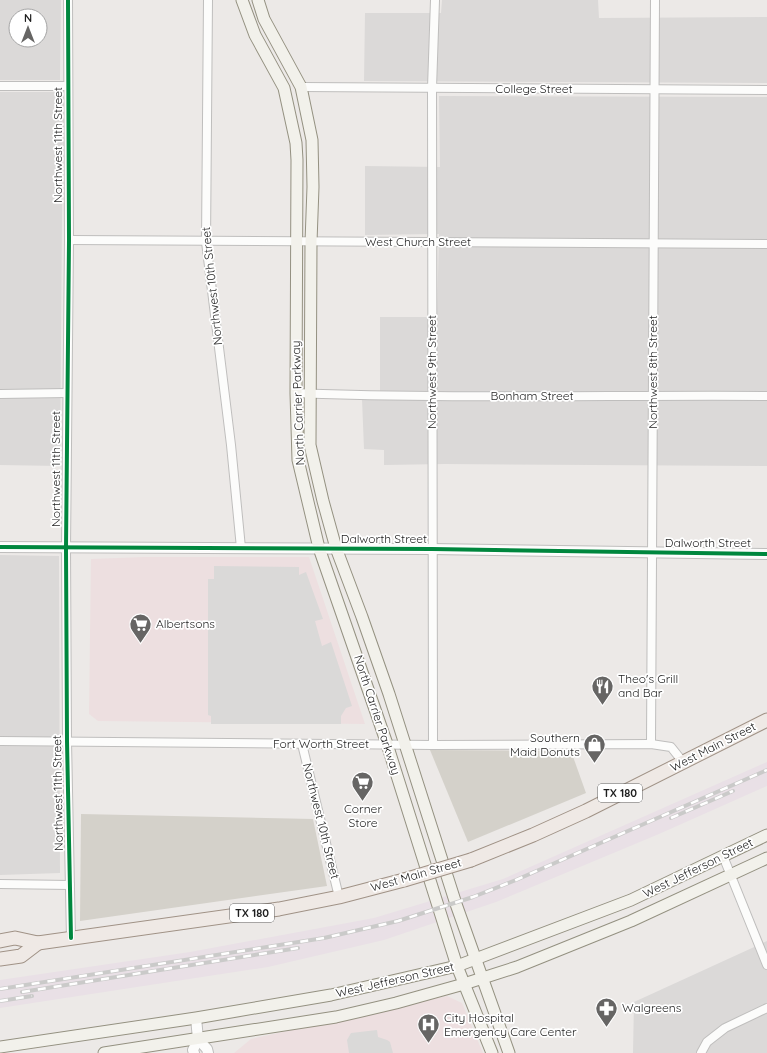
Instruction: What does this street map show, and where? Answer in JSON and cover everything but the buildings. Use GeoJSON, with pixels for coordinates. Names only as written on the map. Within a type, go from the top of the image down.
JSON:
{"type":"FeatureCollection","features":[{"type":"Feature","properties":{"kind":"main road","name":"North Carrier Parkway"},"geometry":{"type":"LineString","coordinates":[[242,0],[255,35],[284,88],[296,143],[296,393],[298,460],[319,548],[387,744],[457,966],[492,1053]]}},
{"type":"Feature","properties":{"kind":"main road","name":"North Carrier Parkway"},"geometry":{"type":"LineString","coordinates":[[258,0],[264,19],[301,87],[312,140],[313,187],[311,242],[310,445],[326,514],[336,548],[364,621],[475,960],[509,1053]]}},
{"type":"Feature","properties":{"kind":"main road","name":"West Main Street"},"geometry":{"type":"LineString","coordinates":[[0,941],[16,938],[38,943],[279,909],[339,897],[404,880],[471,860],[532,835],[586,810],[767,720]]}},
{"type":"Feature","properties":{"kind":"main road","name":"West Jefferson Street"},"geometry":{"type":"LineString","coordinates":[[0,1047],[196,1018],[331,995],[457,966],[631,900],[767,835]]}},
{"type":"Feature","properties":{"kind":"main road","name":"West Jefferson Street"},"geometry":{"type":"LineString","coordinates":[[104,1053],[336,1017],[396,1003],[464,984],[517,967],[583,941],[731,876],[767,858]]}},
{"type":"Feature","properties":{"kind":"main road","name":"West Main Street"},"geometry":{"type":"LineString","coordinates":[[0,959],[21,956],[38,943]]}},
{"type":"Feature","properties":{"kind":"street","name":"Northwest 11th Street"},"geometry":{"type":"LineString","coordinates":[[68,0],[69,240],[66,393],[66,548],[67,741],[71,938]]}},
{"type":"Feature","properties":{"kind":"street","name":"Northwest 10th Street"},"geometry":{"type":"LineString","coordinates":[[208,0],[206,242],[231,445],[241,548]]}},
{"type":"Feature","properties":{"kind":"street","name":"Northwest 9th Street"},"geometry":{"type":"LineString","coordinates":[[433,745],[432,88],[435,0]]}},
{"type":"Feature","properties":{"kind":"street","name":"Northwest 8th Street"},"geometry":{"type":"LineString","coordinates":[[651,744],[655,0]]}},
{"type":"Feature","properties":{"kind":"street"},"geometry":{"type":"LineString","coordinates":[[0,86],[68,86]]}},
{"type":"Feature","properties":{"kind":"street","name":"College Street"},"geometry":{"type":"LineString","coordinates":[[301,87],[767,90]]}},
{"type":"Feature","properties":{"kind":"street","name":"West Church Street"},"geometry":{"type":"LineString","coordinates":[[69,240],[206,242],[767,244]]}},
{"type":"Feature","properties":{"kind":"street"},"geometry":{"type":"LineString","coordinates":[[0,394],[66,393]]}},
{"type":"Feature","properties":{"kind":"street","name":"Bonham Street"},"geometry":{"type":"LineString","coordinates":[[296,393],[548,397],[653,395],[767,396]]}},
{"type":"Feature","properties":{"kind":"street","name":"Dalworth Street"},"geometry":{"type":"LineString","coordinates":[[0,547],[336,548],[767,554]]}},
{"type":"Feature","properties":{"kind":"street","name":"Fort Worth Street"},"geometry":{"type":"LineString","coordinates":[[0,742],[67,741],[433,745],[651,744],[671,747],[682,762]]}},
{"type":"Feature","properties":{"kind":"street","name":"Northwest 10th Street"},"geometry":{"type":"LineString","coordinates":[[302,744],[339,897]]}},
{"type":"Feature","properties":{"kind":"street"},"geometry":{"type":"LineString","coordinates":[[723,856],[767,965]]}},
{"type":"Feature","properties":{"kind":"street"},"geometry":{"type":"LineString","coordinates":[[0,884],[70,885]]}},
{"type":"Feature","properties":{"kind":"street"},"geometry":{"type":"LineString","coordinates":[[701,1053],[707,1042],[724,1028],[767,1008]]}},
{"type":"Feature","properties":{"kind":"street"},"geometry":{"type":"LineString","coordinates":[[194,1053],[198,1039],[196,1018]]}},
{"type":"Feature","properties":{"kind":"street"},"geometry":{"type":"LineString","coordinates":[[198,1039],[207,1049],[208,1053]]}},
{"type":"Feature","properties":{"kind":"shaded area"},"geometry":{"type":"Polygon","coordinates":[[[0,0],[61,0],[60,80],[0,80],[0,0]]]}},
{"type":"Feature","properties":{"kind":"shaded area"},"geometry":{"type":"Polygon","coordinates":[[[442,0],[598,0],[599,18],[767,17],[767,83],[364,81],[365,13],[441,13],[442,0]]]}},
{"type":"Feature","properties":{"kind":"shaded area"},"geometry":{"type":"Polygon","coordinates":[[[0,92],[63,92],[60,466],[0,465],[0,92]]]}},
{"type":"Feature","properties":{"kind":"shaded area"},"geometry":{"type":"Polygon","coordinates":[[[439,96],[767,97],[767,466],[384,465],[384,450],[364,449],[362,399],[380,400],[380,317],[437,317],[439,234],[365,235],[365,166],[440,167],[439,96]]]}},
{"type":"Feature","properties":{"kind":"shaded area"},"geometry":{"type":"Polygon","coordinates":[[[0,555],[59,556],[60,873],[0,875],[0,555]]]}},
{"type":"Feature","properties":{"kind":"shaded area"},"geometry":{"type":"Polygon","coordinates":[[[144,557],[309,557],[365,724],[98,721],[89,714],[91,559],[144,557]]]}},
{"type":"Feature","properties":{"kind":"shaded area"},"geometry":{"type":"Polygon","coordinates":[[[214,566],[299,567],[299,575],[306,572],[323,619],[315,621],[322,646],[331,642],[352,706],[346,708],[341,716],[341,724],[211,724],[211,716],[208,715],[208,579],[214,579],[214,566]]]}},
{"type":"Feature","properties":{"kind":"shaded area"},"geometry":{"type":"Polygon","coordinates":[[[430,750],[571,751],[586,793],[468,842],[430,750]]]}},
{"type":"Feature","properties":{"kind":"shaded area"},"geometry":{"type":"Polygon","coordinates":[[[767,762],[767,786],[659,834],[496,902],[384,940],[268,967],[0,1008],[0,980],[190,952],[374,918],[503,879],[767,762]]]}},
{"type":"Feature","properties":{"kind":"shaded area"},"geometry":{"type":"Polygon","coordinates":[[[81,814],[313,819],[327,886],[80,921],[81,814]]]}},
{"type":"Feature","properties":{"kind":"shaded area"},"geometry":{"type":"Polygon","coordinates":[[[767,941],[767,1053],[633,1053],[634,1002],[767,941]]]}},
{"type":"Feature","properties":{"kind":"shaded area"},"geometry":{"type":"Polygon","coordinates":[[[447,996],[462,1003],[483,1053],[234,1053],[251,1039],[447,996]]]}},
{"type":"Feature","properties":{"kind":"shaded area"},"geometry":{"type":"Polygon","coordinates":[[[377,1030],[378,1037],[390,1042],[393,1053],[349,1053],[347,1040],[351,1033],[377,1030]]]}},
{"type":"Feature","properties":{"kind":"railway"},"geometry":{"type":"LineString","coordinates":[[0,989],[324,938],[398,921],[473,897],[516,880],[767,770]]}},
{"type":"Feature","properties":{"kind":"railway"},"geometry":{"type":"LineString","coordinates":[[671,818],[733,791]]}},
{"type":"Feature","properties":{"kind":"railway"},"geometry":{"type":"LineString","coordinates":[[22,992],[298,948]]}},
{"type":"Feature","properties":{"kind":"railway"},"geometry":{"type":"LineString","coordinates":[[0,1001],[32,996]]}},
{"type":"Feature","properties":{"kind":"cycle path"},"geometry":{"type":"LineString","coordinates":[[68,0],[69,240],[66,548],[67,741],[71,938]]}},
{"type":"Feature","properties":{"kind":"cycle path"},"geometry":{"type":"LineString","coordinates":[[0,547],[432,549],[767,554]]}},
{"type":"Feature","properties":{"kind":"place","name":"Albertsons"},"geometry":{"type":"Point","coordinates":[140,644]}},
{"type":"Feature","properties":{"kind":"place","name":"Theo's Grill and Bar"},"geometry":{"type":"Point","coordinates":[603,706]}},
{"type":"Feature","properties":{"kind":"place","name":"Southern Maid Donuts"},"geometry":{"type":"Point","coordinates":[595,764]}},
{"type":"Feature","properties":{"kind":"place","name":"Corner Store"},"geometry":{"type":"Point","coordinates":[363,802]}},
{"type":"Feature","properties":{"kind":"place","name":"Walgreens"},"geometry":{"type":"Point","coordinates":[607,1028]}},
{"type":"Feature","properties":{"kind":"place","name":"City Hospital Emergency Care Center"},"geometry":{"type":"Point","coordinates":[428,1044]}}]}
